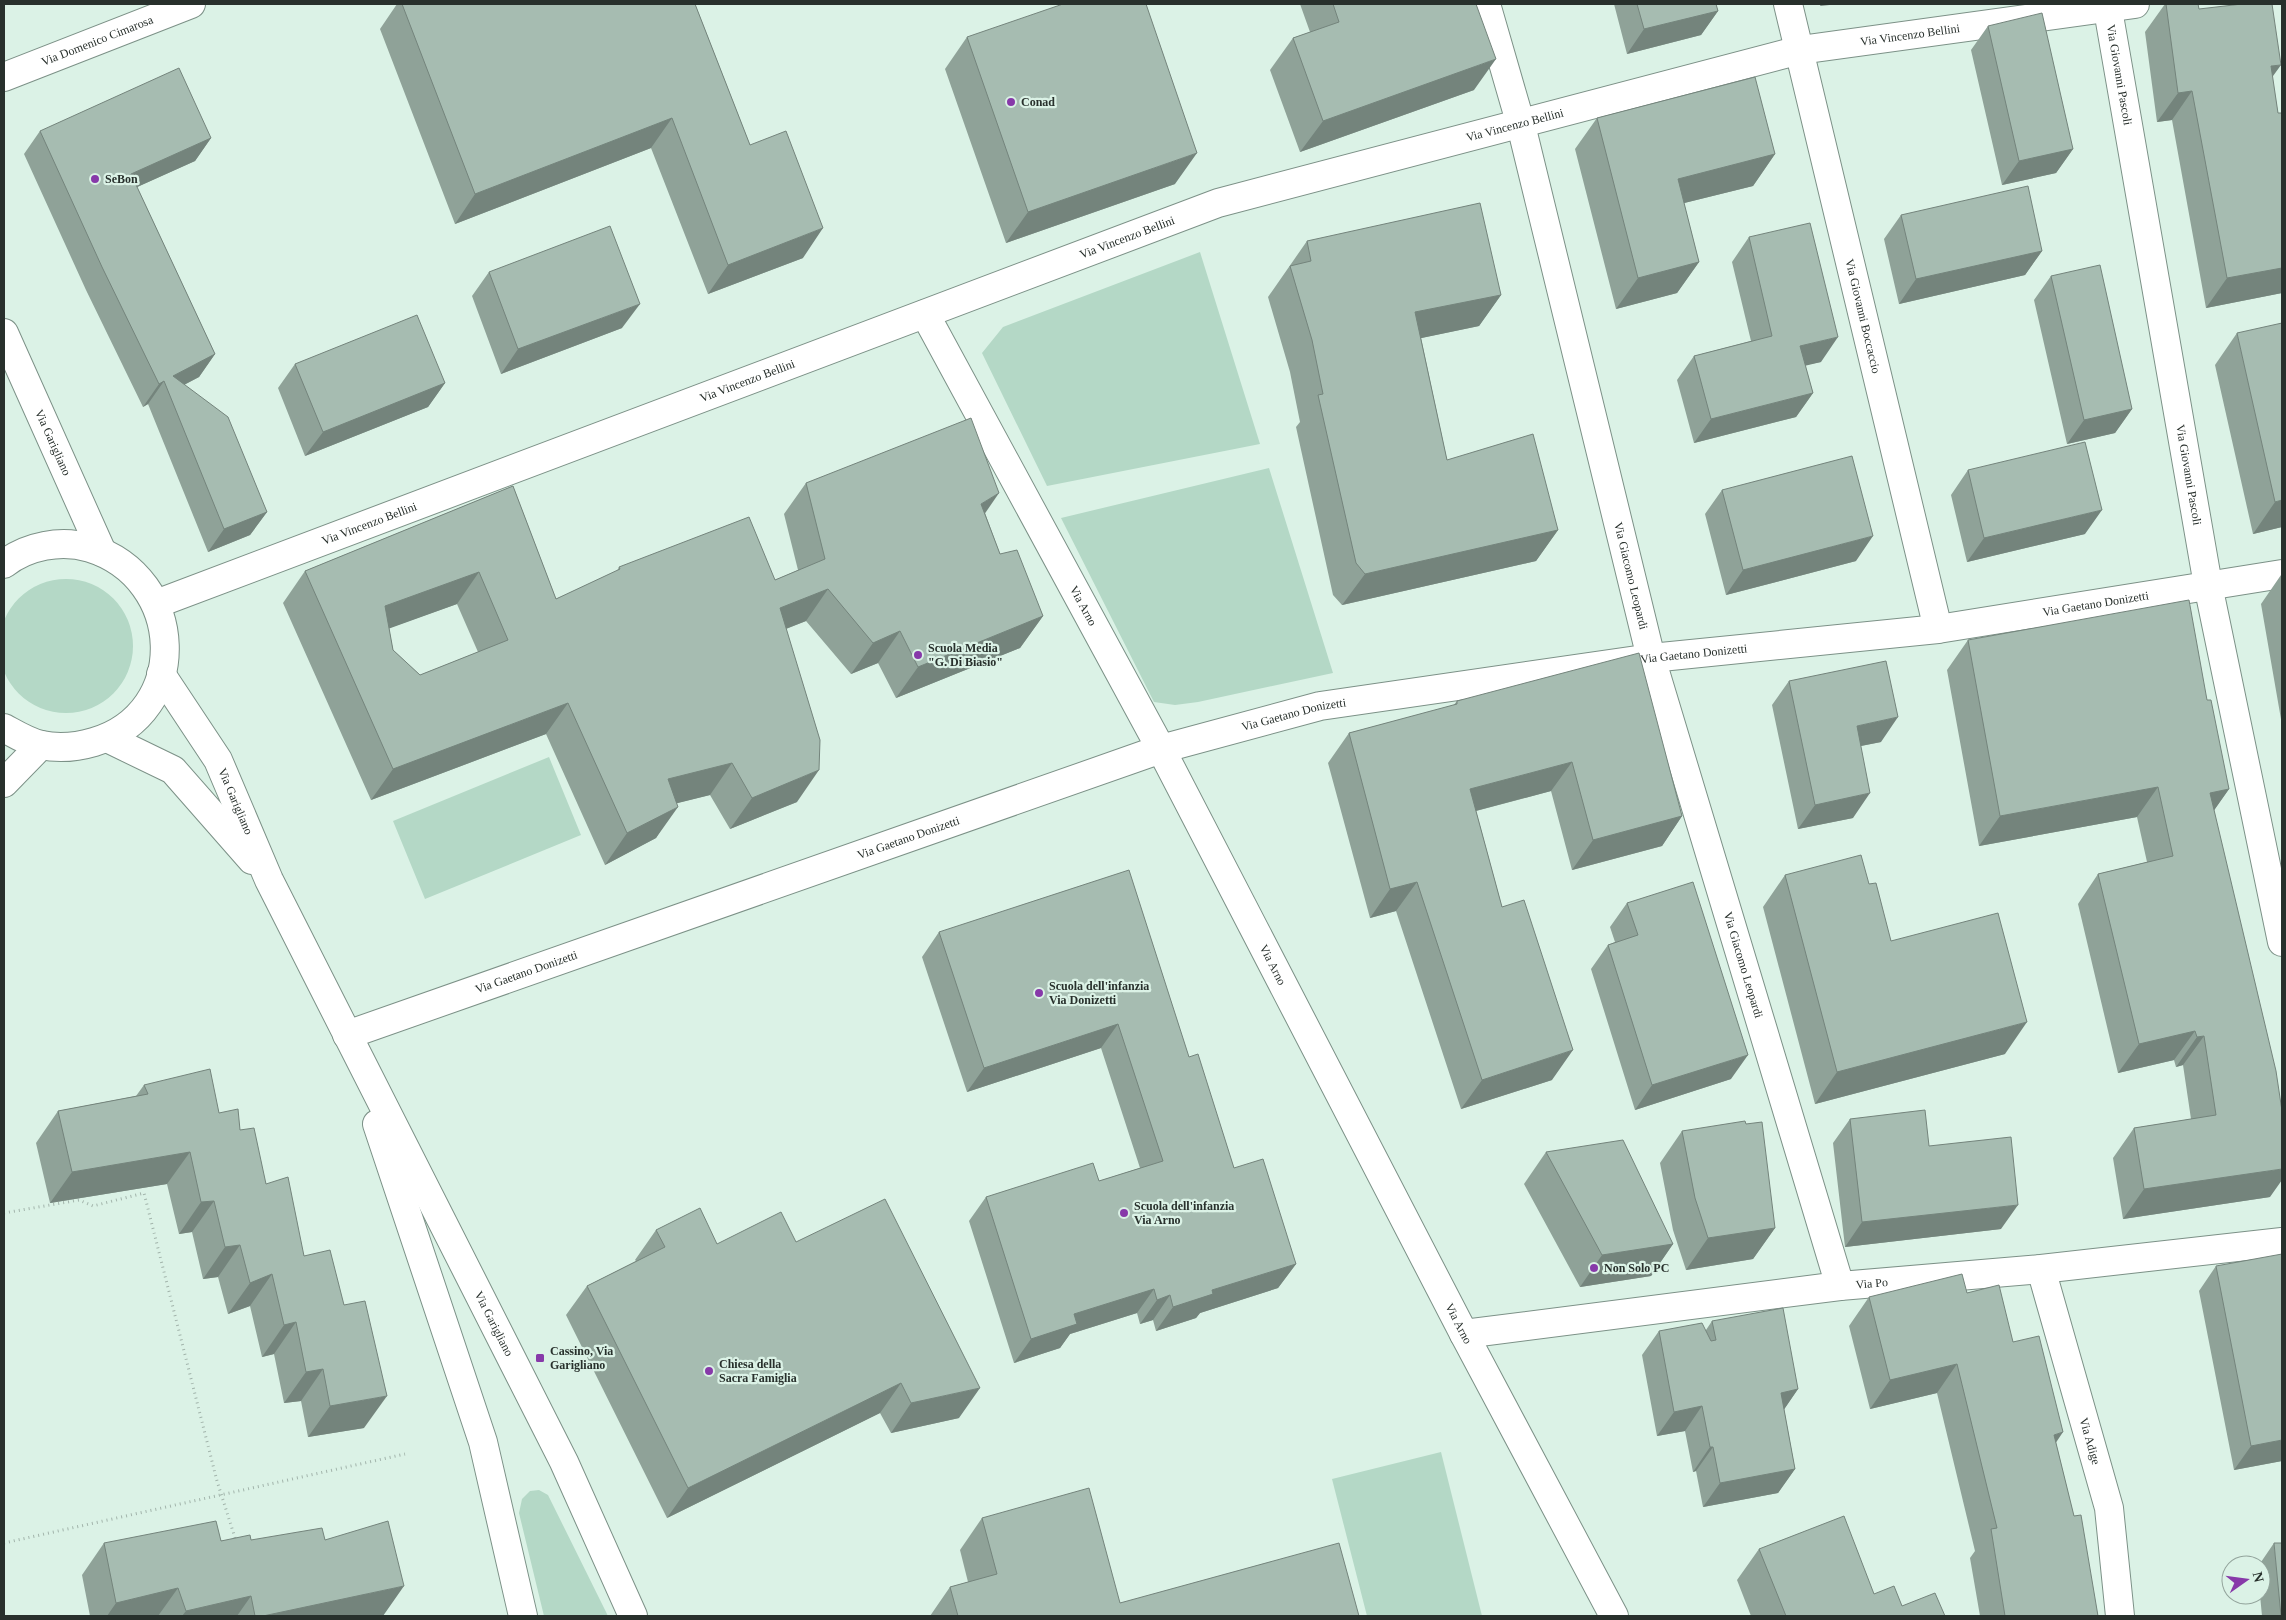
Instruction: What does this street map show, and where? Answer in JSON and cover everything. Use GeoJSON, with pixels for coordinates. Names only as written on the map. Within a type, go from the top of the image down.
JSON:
{"type":"FeatureCollection","features":[{"type":"Feature","properties":{"kind":"street","name":"Via Domenico Cimarosa"},"geometry":{"type":"LineString","coordinates":[[4,77],[191,4]]}},
{"type":"Feature","properties":{"kind":"street","name":"Via Giacomo Leopardi"},"geometry":{"type":"LineString","coordinates":[[1486,4],[1521,125],[1651,658],[1840,1286]]}},
{"type":"Feature","properties":{"kind":"street","name":"Via Giovanni Boccaccio"},"geometry":{"type":"LineString","coordinates":[[1788,4],[1938,629]]}},
{"type":"Feature","properties":{"kind":"street","name":"Via Vincenzo Bellini"},"geometry":{"type":"LineString","coordinates":[[156,604],[1218,203],[1521,125],[1800,50],[2108,6],[2134,4]]}},
{"type":"Feature","properties":{"kind":"street","name":"Via Giovanni Pascoli"},"geometry":{"type":"LineString","coordinates":[[2108,6],[2208,585],[2282,942]]}},
{"type":"Feature","properties":{"kind":"street","name":"Via Arno"},"geometry":{"type":"LineString","coordinates":[[925,314],[1161,749],[1464,1334],[1614,1616]]}},
{"type":"Feature","properties":{"kind":"street","name":"Via Garigliano"},"geometry":{"type":"LineString","coordinates":[[4,333],[102,552]]}},
{"type":"Feature","properties":{"kind":"street"},"geometry":{"type":"LineString","coordinates":[[4,564],[27,551],[46,546],[64,544],[84,546],[102,552],[120,561],[147,588],[156,604],[162,621],[165,639],[165,657],[153,694],[141,712],[126,726],[107,738],[75,747],[41,745],[22,738],[4,728]]}},
{"type":"Feature","properties":{"kind":"street","name":"Via Gaetano Donizetti"},"geometry":{"type":"LineString","coordinates":[[347,1035],[1161,749],[1320,706],[1651,658],[1938,629],[2282,574]]}},
{"type":"Feature","properties":{"kind":"street","name":"Via Garigliano"},"geometry":{"type":"LineString","coordinates":[[161,674],[218,760],[269,880],[564,1462],[633,1616]]}},
{"type":"Feature","properties":{"kind":"street","name":"Via Garigliano"},"geometry":{"type":"LineString","coordinates":[[107,738],[174,770],[269,880]]}},
{"type":"Feature","properties":{"kind":"street"},"geometry":{"type":"LineString","coordinates":[[4,783],[41,745]]}},
{"type":"Feature","properties":{"kind":"street","name":"Via Garigliano"},"geometry":{"type":"LineString","coordinates":[[347,1035],[483,1442],[523,1616]]}},
{"type":"Feature","properties":{"kind":"street","name":"Via Po"},"geometry":{"type":"LineString","coordinates":[[1464,1334],[1840,1286],[2041,1269],[2282,1242]]}},
{"type":"Feature","properties":{"kind":"street","name":"Via Adige"},"geometry":{"type":"LineString","coordinates":[[2041,1269],[2108,1508],[2120,1616]]}},
{"type":"Feature","properties":{"kind":"path"},"geometry":{"type":"LineString","coordinates":[[4,1214],[79,1200],[93,1206],[144,1193],[222,1495],[238,1547]]}},
{"type":"Feature","properties":{"kind":"path"},"geometry":{"type":"LineString","coordinates":[[4,1543],[405,1454]]}},
{"type":"Feature","properties":{"kind":"green space"},"geometry":{"type":"Polygon","coordinates":[[[1200,252],[1260,444],[1047,486],[982,353],[1003,327],[1200,252]]]}},
{"type":"Feature","properties":{"kind":"green space"},"geometry":{"type":"Polygon","coordinates":[[[1269,468],[1333,673],[1198,702],[1175,705],[1154,702],[1061,518],[1269,468]]]}},
{"type":"Feature","properties":{"kind":"green space"},"geometry":{"type":"Polygon","coordinates":[[[66,579],[92,584],[103,590],[113,599],[122,609],[128,620],[133,646],[128,672],[122,683],[113,693],[103,702],[92,708],[66,713],[40,708],[29,702],[19,693],[10,683],[4,672],[-1,646],[4,620],[10,609],[19,599],[29,590],[40,584],[66,579]]]}},
{"type":"Feature","properties":{"kind":"green space"},"geometry":{"type":"Polygon","coordinates":[[[549,757],[581,835],[425,899],[393,821],[549,757]]]}},
{"type":"Feature","properties":{"kind":"green space"},"geometry":{"type":"Polygon","coordinates":[[[1441,1452],[1482,1616],[1367,1616],[1332,1479],[1441,1452]]]}},
{"type":"Feature","properties":{"kind":"green space"},"geometry":{"type":"Polygon","coordinates":[[[539,1490],[548,1495],[608,1616],[544,1616],[519,1513],[522,1499],[530,1491],[539,1490]]]}},
{"type":"Feature","properties":{"kind":"building"},"geometry":{"type":"Polygon","coordinates":[[[402,4],[695,4],[750,145],[786,131],[823,228],[728,265],[672,118],[475,194],[402,4]]]}},
{"type":"Feature","properties":{"kind":"building"},"geometry":{"type":"Polygon","coordinates":[[[1063,4],[1146,4],[1197,153],[1028,212],[967,37],[1063,4]]]}},
{"type":"Feature","properties":{"kind":"building"},"geometry":{"type":"Polygon","coordinates":[[[1333,4],[1476,4],[1496,59],[1323,121],[1293,38],[1339,22],[1333,4]]]}},
{"type":"Feature","properties":{"kind":"building"},"geometry":{"type":"Polygon","coordinates":[[[1637,4],[1716,4],[1718,11],[1644,29],[1637,4]]]}},
{"type":"Feature","properties":{"kind":"building"},"geometry":{"type":"Polygon","coordinates":[[[2166,4],[2198,4],[2199,9],[2242,4],[2272,4],[2281,65],[2271,66],[2278,113],[2282,113],[2282,268],[2227,278],[2192,91],[2178,93],[2166,4]]]}},
{"type":"Feature","properties":{"kind":"building"},"geometry":{"type":"Polygon","coordinates":[[[2042,13],[2073,149],[2019,161],[1988,26],[2042,13]]]}},
{"type":"Feature","properties":{"kind":"building"},"geometry":{"type":"Polygon","coordinates":[[[179,68],[211,138],[131,174],[215,354],[173,376],[228,417],[267,512],[224,529],[164,381],[159,384],[102,267],[40,131],[179,68]]]}},
{"type":"Feature","properties":{"kind":"building"},"geometry":{"type":"Polygon","coordinates":[[[1755,77],[1775,154],[1678,179],[1699,262],[1638,278],[1597,118],[1755,77]]]}},
{"type":"Feature","properties":{"kind":"building"},"geometry":{"type":"Polygon","coordinates":[[[2028,186],[2042,251],[1916,279],[1901,215],[2028,186]]]}},
{"type":"Feature","properties":{"kind":"building"},"geometry":{"type":"Polygon","coordinates":[[[1480,203],[1501,295],[1415,312],[1447,460],[1533,434],[1558,530],[1365,574],[1356,563],[1318,395],[1323,394],[1312,340],[1290,266],[1311,261],[1307,241],[1480,203]]]}},
{"type":"Feature","properties":{"kind":"building"},"geometry":{"type":"Polygon","coordinates":[[[1810,223],[1838,337],[1800,346],[1813,393],[1711,419],[1694,356],[1772,336],[1749,237],[1810,223]]]}},
{"type":"Feature","properties":{"kind":"building"},"geometry":{"type":"Polygon","coordinates":[[[610,226],[640,304],[518,349],[489,272],[610,226]]]}},
{"type":"Feature","properties":{"kind":"building"},"geometry":{"type":"Polygon","coordinates":[[[2100,265],[2132,409],[2084,420],[2051,276],[2100,265]]]}},
{"type":"Feature","properties":{"kind":"building"},"geometry":{"type":"Polygon","coordinates":[[[417,315],[445,383],[323,432],[295,364],[417,315]]]}},
{"type":"Feature","properties":{"kind":"building"},"geometry":{"type":"Polygon","coordinates":[[[2282,323],[2282,500],[2275,502],[2237,333],[2282,323]]]}},
{"type":"Feature","properties":{"kind":"building","name":"Scuola Media \"G. Di Biasio\""},"geometry":{"type":"Polygon","coordinates":[[[971,418],[999,493],[981,504],[1000,554],[1017,550],[1043,616],[918,667],[900,631],[873,643],[828,589],[780,608],[820,740],[819,770],[752,798],[732,763],[668,779],[678,807],[627,833],[568,703],[393,769],[305,571],[513,486],[556,599],[620,569],[619,567],[749,517],[775,580],[825,559],[806,483],[971,418]],[[479,572],[385,606],[393,650],[420,675],[508,640],[479,572]]]}},
{"type":"Feature","properties":{"kind":"building"},"geometry":{"type":"Polygon","coordinates":[[[2085,442],[2102,510],[1984,538],[1968,470],[2085,442]]]}},
{"type":"Feature","properties":{"kind":"building"},"geometry":{"type":"Polygon","coordinates":[[[1852,456],[1873,536],[1743,570],[1722,490],[1852,456]]]}},
{"type":"Feature","properties":{"kind":"building"},"geometry":{"type":"Polygon","coordinates":[[[2189,600],[2207,700],[2211,700],[2229,789],[2210,793],[2276,1071],[2282,1111],[2282,1169],[2144,1189],[2134,1128],[2216,1115],[2204,1036],[2197,1037],[2195,1031],[2139,1044],[2098,874],[2173,856],[2158,787],[2000,816],[1968,640],[2189,600]]]}},
{"type":"Feature","properties":{"kind":"building"},"geometry":{"type":"Polygon","coordinates":[[[1639,653],[1682,816],[1593,840],[1572,762],[1470,789],[1502,907],[1524,900],[1573,1050],[1482,1080],[1417,882],[1390,889],[1349,733],[1457,704],[1457,701],[1639,653]]]}},
{"type":"Feature","properties":{"kind":"building"},"geometry":{"type":"Polygon","coordinates":[[[1886,661],[1898,717],[1857,726],[1870,793],[1815,805],[1789,681],[1886,661]]]}},
{"type":"Feature","properties":{"kind":"building"},"geometry":{"type":"Polygon","coordinates":[[[1861,855],[1869,884],[1876,883],[1891,941],[1998,913],[2027,1022],[1837,1072],[1785,875],[1861,855]]]}},
{"type":"Feature","properties":{"kind":"building"},"geometry":{"type":"Polygon","coordinates":[[[1129,870],[1189,1057],[1198,1054],[1234,1168],[1263,1159],[1296,1264],[1212,1290],[1213,1294],[1173,1307],[1170,1295],[1157,1300],[1154,1289],[1074,1314],[1077,1324],[1031,1339],[986,1197],[1093,1163],[1099,1181],[1163,1161],[1118,1024],[984,1068],[939,932],[1129,870]]]}},
{"type":"Feature","properties":{"kind":"building"},"geometry":{"type":"Polygon","coordinates":[[[1693,882],[1748,1055],[1652,1085],[1608,945],[1638,935],[1627,903],[1693,882]]]}},
{"type":"Feature","properties":{"kind":"building"},"geometry":{"type":"Polygon","coordinates":[[[210,1069],[219,1113],[238,1109],[240,1130],[254,1128],[266,1184],[288,1177],[304,1256],[330,1250],[344,1305],[365,1301],[387,1396],[330,1406],[323,1369],[306,1372],[296,1322],[284,1325],[272,1274],[250,1283],[240,1245],[225,1247],[214,1201],[201,1202],[190,1152],[72,1172],[58,1111],[148,1094],[144,1085],[210,1069]]]}},
{"type":"Feature","properties":{"kind":"building"},"geometry":{"type":"Polygon","coordinates":[[[1925,1110],[1929,1146],[2011,1137],[2018,1205],[1862,1222],[1850,1119],[1925,1110]]]}},
{"type":"Feature","properties":{"kind":"building"},"geometry":{"type":"Polygon","coordinates":[[[1745,1121],[1746,1124],[1762,1122],[1775,1228],[1708,1238],[1695,1198],[1682,1131],[1745,1121]]]}},
{"type":"Feature","properties":{"kind":"building"},"geometry":{"type":"Polygon","coordinates":[[[1623,1140],[1673,1244],[1602,1255],[1546,1152],[1623,1140]]]}},
{"type":"Feature","properties":{"kind":"building"},"geometry":{"type":"Polygon","coordinates":[[[885,1199],[980,1388],[911,1403],[901,1383],[688,1488],[587,1286],[665,1247],[656,1230],[700,1208],[717,1244],[781,1212],[796,1242],[885,1199]]]}},
{"type":"Feature","properties":{"kind":"building"},"geometry":{"type":"Polygon","coordinates":[[[2282,1254],[2282,1440],[2251,1446],[2216,1266],[2282,1254]]]}},
{"type":"Feature","properties":{"kind":"building"},"geometry":{"type":"Polygon","coordinates":[[[1962,1274],[1967,1293],[1999,1285],[2013,1342],[2039,1336],[2063,1432],[2054,1435],[2074,1516],[2081,1515],[2098,1616],[2005,1616],[1991,1529],[1997,1528],[1957,1364],[1890,1380],[1869,1297],[1962,1274]]]}},
{"type":"Feature","properties":{"kind":"building"},"geometry":{"type":"Polygon","coordinates":[[[1783,1308],[1798,1389],[1781,1393],[1795,1469],[1720,1483],[1713,1447],[1710,1447],[1702,1406],[1674,1412],[1659,1331],[1702,1323],[1711,1341],[1716,1340],[1712,1321],[1783,1308]]]}},
{"type":"Feature","properties":{"kind":"building"},"geometry":{"type":"Polygon","coordinates":[[[1089,1488],[1120,1603],[1339,1543],[1359,1616],[958,1616],[950,1587],[997,1574],[982,1518],[1089,1488]]]}},
{"type":"Feature","properties":{"kind":"building"},"geometry":{"type":"Polygon","coordinates":[[[1844,1516],[1874,1594],[1894,1586],[1902,1606],[1935,1593],[1945,1616],[1786,1616],[1759,1549],[1844,1516]]]}},
{"type":"Feature","properties":{"kind":"building"},"geometry":{"type":"Polygon","coordinates":[[[216,1521],[221,1541],[250,1535],[251,1540],[322,1528],[325,1540],[388,1521],[404,1586],[263,1616],[255,1616],[251,1596],[186,1611],[178,1588],[116,1603],[104,1543],[216,1521]]]}},
{"type":"Feature","properties":{"kind":"building"},"geometry":{"type":"Polygon","coordinates":[[[2274,1543],[2282,1543],[2282,1616],[2281,1616],[2274,1543]]]}},
{"type":"Feature","properties":{"kind":"place","name":"Conad"},"geometry":{"type":"Point","coordinates":[1011,102]}},
{"type":"Feature","properties":{"kind":"place","name":"SeBon"},"geometry":{"type":"Point","coordinates":[95,179]}},
{"type":"Feature","properties":{"kind":"place","name":"Scuola Media \"G. Di Biasio\""},"geometry":{"type":"Point","coordinates":[918,655]}},
{"type":"Feature","properties":{"kind":"place","name":"Scuola dell'infanzia Via Donizetti"},"geometry":{"type":"Point","coordinates":[1039,993]}},
{"type":"Feature","properties":{"kind":"place","name":"Scuola dell'infanzia Via Arno"},"geometry":{"type":"Point","coordinates":[1124,1213]}},
{"type":"Feature","properties":{"kind":"place","name":"Non Solo PC"},"geometry":{"type":"Point","coordinates":[1594,1268]}},
{"type":"Feature","properties":{"kind":"place","name":"Cassino, Via Garigliano"},"geometry":{"type":"Point","coordinates":[540,1358]}},
{"type":"Feature","properties":{"kind":"place","name":"Chiesa della Sacra Famiglia"},"geometry":{"type":"Point","coordinates":[709,1371]}}]}
